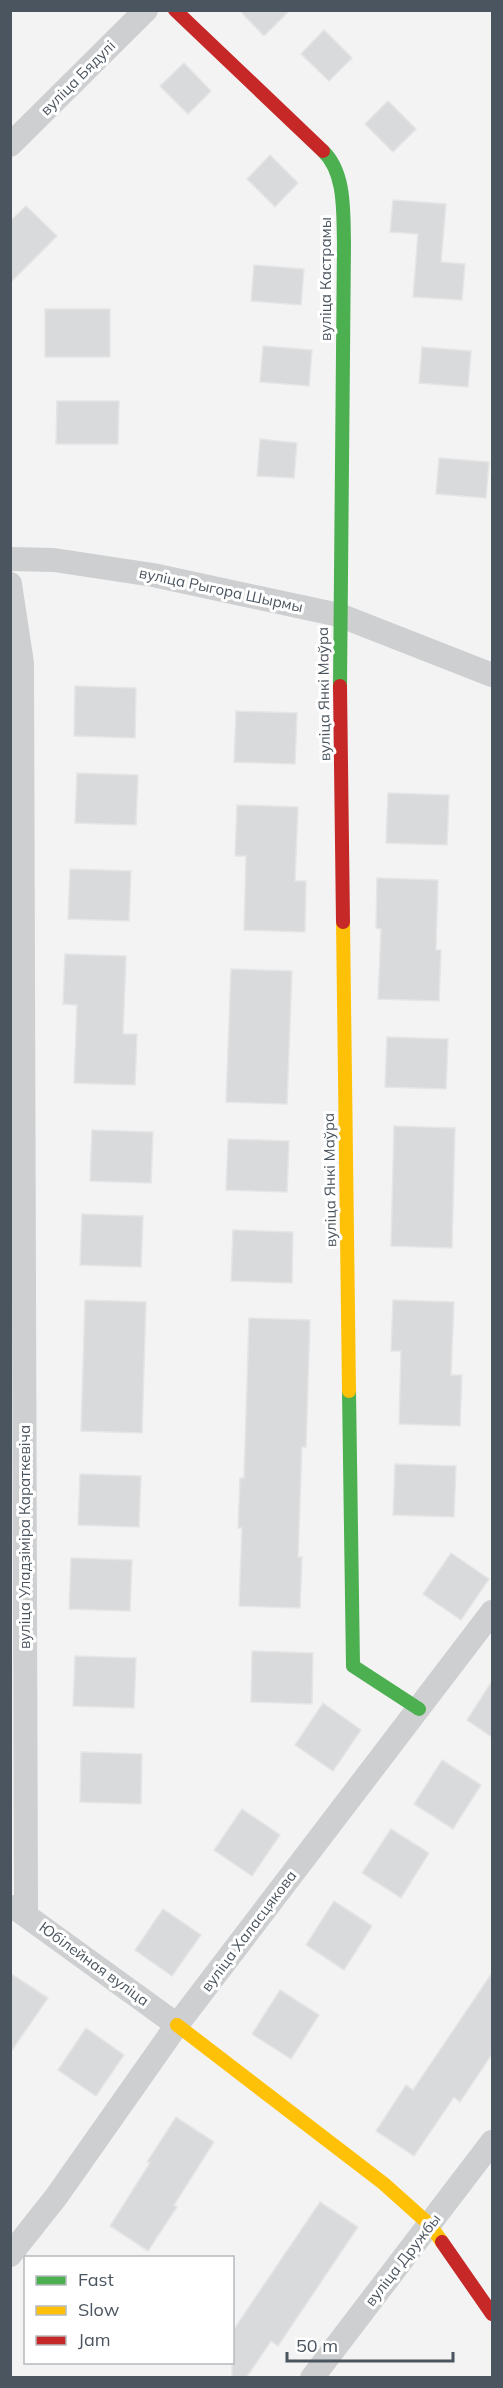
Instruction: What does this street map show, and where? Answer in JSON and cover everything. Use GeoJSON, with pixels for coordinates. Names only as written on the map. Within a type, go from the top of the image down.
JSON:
{"type":"FeatureCollection","features":[{"type":"Feature","properties":{"kind":"street","name":"вуліца Бядулі"},"geometry":{"type":"LineString","coordinates":[[10,145],[146,10]]}},
{"type":"Feature","properties":{"kind":"street","name":"вуліца Кастрамы"},"geometry":{"type":"LineString","coordinates":[[175,10],[331,159],[342,193],[344,242],[339,615]]}},
{"type":"Feature","properties":{"kind":"street","name":"вуліца Рыгора Шырмы"},"geometry":{"type":"LineString","coordinates":[[10,560],[54,560],[153,575],[339,615],[492,675]]}},
{"type":"Feature","properties":{"kind":"street","name":"вуліца Уладзіміра Караткевіча"},"geometry":{"type":"LineString","coordinates":[[10,584],[22,675],[18,1909]]}},
{"type":"Feature","properties":{"kind":"street","name":"вуліца Янкі Маўра"},"geometry":{"type":"LineString","coordinates":[[339,615],[353,1666],[419,1709]]}},
{"type":"Feature","properties":{"kind":"street","name":"вуліца Халасцякова"},"geometry":{"type":"LineString","coordinates":[[10,2255],[57,2197],[177,2025],[492,1612]]}},
{"type":"Feature","properties":{"kind":"street","name":"Юбілейная вуліца"},"geometry":{"type":"LineString","coordinates":[[18,1909],[177,2025]]}},
{"type":"Feature","properties":{"kind":"street"},"geometry":{"type":"LineString","coordinates":[[177,2025],[383,2183],[430,2225],[492,2314]]}},
{"type":"Feature","properties":{"kind":"street","name":"вуліца Дружбы"},"geometry":{"type":"LineString","coordinates":[[312,2378],[492,2142]]}},
{"type":"Feature","properties":{"kind":"building"},"geometry":{"type":"Polygon","coordinates":[[[239,10],[290,10],[264,36],[239,10]]]}},
{"type":"Feature","properties":{"kind":"building"},"geometry":{"type":"Polygon","coordinates":[[[324,30],[352,58],[329,81],[301,54],[324,30]]]}},
{"type":"Feature","properties":{"kind":"building"},"geometry":{"type":"Polygon","coordinates":[[[184,63],[211,91],[188,114],[160,86],[184,63]]]}},
{"type":"Feature","properties":{"kind":"building"},"geometry":{"type":"Polygon","coordinates":[[[388,101],[416,129],[393,152],[365,124],[388,101]]]}},
{"type":"Feature","properties":{"kind":"building"},"geometry":{"type":"Polygon","coordinates":[[[270,155],[298,183],[275,207],[247,179],[270,155]]]}},
{"type":"Feature","properties":{"kind":"building"},"geometry":{"type":"Polygon","coordinates":[[[393,200],[446,204],[441,262],[465,264],[462,300],[413,297],[418,234],[390,232],[393,200]]]}},
{"type":"Feature","properties":{"kind":"building"},"geometry":{"type":"Polygon","coordinates":[[[26,206],[57,236],[10,283],[10,221],[26,206]]]}},
{"type":"Feature","properties":{"kind":"building"},"geometry":{"type":"Polygon","coordinates":[[[254,265],[304,269],[301,305],[251,301],[254,265]]]}},
{"type":"Feature","properties":{"kind":"building"},"geometry":{"type":"Polygon","coordinates":[[[45,309],[110,309],[110,357],[45,357],[45,309]]]}},
{"type":"Feature","properties":{"kind":"building"},"geometry":{"type":"Polygon","coordinates":[[[263,346],[312,350],[309,386],[260,382],[263,346]]]}},
{"type":"Feature","properties":{"kind":"building"},"geometry":{"type":"Polygon","coordinates":[[[422,347],[471,351],[468,387],[419,383],[422,347]]]}},
{"type":"Feature","properties":{"kind":"building"},"geometry":{"type":"Polygon","coordinates":[[[57,401],[119,401],[118,444],[56,444],[57,401]]]}},
{"type":"Feature","properties":{"kind":"building"},"geometry":{"type":"Polygon","coordinates":[[[260,439],[297,443],[294,478],[257,476],[260,439]]]}},
{"type":"Feature","properties":{"kind":"building"},"geometry":{"type":"Polygon","coordinates":[[[439,458],[489,462],[486,498],[436,494],[439,458]]]}},
{"type":"Feature","properties":{"kind":"building"},"geometry":{"type":"Polygon","coordinates":[[[75,686],[136,688],[135,738],[74,736],[75,686]]]}},
{"type":"Feature","properties":{"kind":"building"},"geometry":{"type":"Polygon","coordinates":[[[236,711],[297,713],[295,764],[234,762],[236,711]]]}},
{"type":"Feature","properties":{"kind":"building"},"geometry":{"type":"Polygon","coordinates":[[[77,773],[138,775],[136,825],[75,823],[77,773]]]}},
{"type":"Feature","properties":{"kind":"building"},"geometry":{"type":"Polygon","coordinates":[[[388,793],[449,795],[447,845],[386,843],[388,793]]]}},
{"type":"Feature","properties":{"kind":"building"},"geometry":{"type":"Polygon","coordinates":[[[237,805],[298,807],[295,881],[306,881],[305,932],[244,930],[246,856],[235,856],[237,805]]]}},
{"type":"Feature","properties":{"kind":"building"},"geometry":{"type":"Polygon","coordinates":[[[70,869],[131,871],[129,921],[68,919],[70,869]]]}},
{"type":"Feature","properties":{"kind":"building"},"geometry":{"type":"Polygon","coordinates":[[[377,878],[438,880],[436,950],[441,950],[439,1001],[378,999],[381,929],[376,928],[377,878]]]}},
{"type":"Feature","properties":{"kind":"building"},"geometry":{"type":"Polygon","coordinates":[[[65,954],[126,956],[123,1034],[137,1034],[135,1085],[74,1083],[77,1005],[63,1004],[65,954]]]}},
{"type":"Feature","properties":{"kind":"building"},"geometry":{"type":"Polygon","coordinates":[[[231,969],[292,971],[287,1104],[226,1102],[231,969]]]}},
{"type":"Feature","properties":{"kind":"building"},"geometry":{"type":"Polygon","coordinates":[[[387,1037],[448,1039],[446,1089],[385,1087],[387,1037]]]}},
{"type":"Feature","properties":{"kind":"building"},"geometry":{"type":"Polygon","coordinates":[[[394,1126],[455,1128],[452,1248],[391,1246],[394,1126]]]}},
{"type":"Feature","properties":{"kind":"building"},"geometry":{"type":"Polygon","coordinates":[[[92,1130],[153,1132],[151,1183],[90,1181],[92,1130]]]}},
{"type":"Feature","properties":{"kind":"building"},"geometry":{"type":"Polygon","coordinates":[[[228,1139],[289,1141],[287,1192],[226,1190],[228,1139]]]}},
{"type":"Feature","properties":{"kind":"building"},"geometry":{"type":"Polygon","coordinates":[[[82,1214],[143,1216],[141,1267],[80,1265],[82,1214]]]}},
{"type":"Feature","properties":{"kind":"building"},"geometry":{"type":"Polygon","coordinates":[[[233,1230],[293,1232],[292,1283],[231,1281],[233,1230]]]}},
{"type":"Feature","properties":{"kind":"building"},"geometry":{"type":"Polygon","coordinates":[[[85,1300],[146,1302],[142,1433],[81,1431],[85,1300]]]}},
{"type":"Feature","properties":{"kind":"building"},"geometry":{"type":"Polygon","coordinates":[[[393,1300],[454,1302],[451,1375],[462,1375],[460,1426],[399,1424],[401,1351],[391,1351],[393,1300]]]}},
{"type":"Feature","properties":{"kind":"building"},"geometry":{"type":"Polygon","coordinates":[[[249,1318],[310,1320],[306,1447],[302,1447],[298,1557],[302,1557],[300,1608],[239,1606],[242,1528],[238,1528],[240,1478],[244,1478],[249,1318]]]}},
{"type":"Feature","properties":{"kind":"building"},"geometry":{"type":"Polygon","coordinates":[[[395,1464],[456,1466],[454,1517],[393,1515],[395,1464]]]}},
{"type":"Feature","properties":{"kind":"building"},"geometry":{"type":"Polygon","coordinates":[[[80,1474],[141,1476],[139,1527],[78,1525],[80,1474]]]}},
{"type":"Feature","properties":{"kind":"building"},"geometry":{"type":"Polygon","coordinates":[[[451,1553],[489,1579],[461,1620],[423,1594],[451,1553]]]}},
{"type":"Feature","properties":{"kind":"building"},"geometry":{"type":"Polygon","coordinates":[[[71,1558],[132,1560],[130,1611],[69,1609],[71,1558]]]}},
{"type":"Feature","properties":{"kind":"building"},"geometry":{"type":"Polygon","coordinates":[[[252,1651],[313,1653],[312,1704],[251,1702],[252,1651]]]}},
{"type":"Feature","properties":{"kind":"building"},"geometry":{"type":"Polygon","coordinates":[[[75,1656],[136,1658],[134,1708],[73,1706],[75,1656]]]}},
{"type":"Feature","properties":{"kind":"building"},"geometry":{"type":"Polygon","coordinates":[[[492,1681],[492,1737],[467,1720],[492,1681]]]}},
{"type":"Feature","properties":{"kind":"building"},"geometry":{"type":"Polygon","coordinates":[[[323,1703],[361,1730],[333,1771],[295,1745],[323,1703]]]}},
{"type":"Feature","properties":{"kind":"building"},"geometry":{"type":"Polygon","coordinates":[[[81,1752],[142,1754],[141,1804],[80,1802],[81,1752]]]}},
{"type":"Feature","properties":{"kind":"building"},"geometry":{"type":"Polygon","coordinates":[[[442,1760],[481,1785],[453,1829],[414,1804],[442,1760]]]}},
{"type":"Feature","properties":{"kind":"building"},"geometry":{"type":"Polygon","coordinates":[[[242,1809],[280,1835],[252,1876],[214,1850],[242,1809]]]}},
{"type":"Feature","properties":{"kind":"building"},"geometry":{"type":"Polygon","coordinates":[[[391,1829],[429,1853],[401,1898],[362,1873],[391,1829]]]}},
{"type":"Feature","properties":{"kind":"building"},"geometry":{"type":"Polygon","coordinates":[[[334,1901],[372,1926],[344,1970],[306,1945],[334,1901]]]}},
{"type":"Feature","properties":{"kind":"building"},"geometry":{"type":"Polygon","coordinates":[[[163,1909],[201,1935],[172,1976],[135,1950],[163,1909]]]}},
{"type":"Feature","properties":{"kind":"building"},"geometry":{"type":"Polygon","coordinates":[[[10,1973],[48,1998],[10,2053],[10,1973]]]}},
{"type":"Feature","properties":{"kind":"building"},"geometry":{"type":"Polygon","coordinates":[[[492,1973],[492,2054],[460,2102],[454,2097],[414,2156],[376,2131],[406,2085],[413,2090],[492,1973]]]}},
{"type":"Feature","properties":{"kind":"building"},"geometry":{"type":"Polygon","coordinates":[[[280,1990],[319,2015],[291,2059],[252,2034],[280,1990]]]}},
{"type":"Feature","properties":{"kind":"building"},"geometry":{"type":"Polygon","coordinates":[[[86,2028],[124,2055],[96,2096],[58,2070],[86,2028]]]}},
{"type":"Feature","properties":{"kind":"building"},"geometry":{"type":"Polygon","coordinates":[[[176,2117],[214,2142],[174,2205],[177,2207],[148,2251],[110,2226],[176,2117]]]}},
{"type":"Feature","properties":{"kind":"building"},"geometry":{"type":"Polygon","coordinates":[[[320,2202],[358,2227],[278,2346],[271,2341],[246,2378],[232,2378],[234,2329],[320,2202]]]}},
{"type":"Feature","properties":{"kind":"traffic: fast"},"geometry":{"type":"LineString","coordinates":[[323,151],[336,170],[342,194],[344,219],[340,686]]}},
{"type":"Feature","properties":{"kind":"traffic: fast"},"geometry":{"type":"LineString","coordinates":[[349,1391],[353,1666],[419,1709]]}},
{"type":"Feature","properties":{"kind":"traffic: slow"},"geometry":{"type":"LineString","coordinates":[[343,922],[349,1391]]}},
{"type":"Feature","properties":{"kind":"traffic: slow"},"geometry":{"type":"LineString","coordinates":[[177,2025],[383,2183],[430,2225],[442,2242]]}},
{"type":"Feature","properties":{"kind":"traffic: jam"},"geometry":{"type":"LineString","coordinates":[[175,10],[323,151]]}},
{"type":"Feature","properties":{"kind":"traffic: jam"},"geometry":{"type":"LineString","coordinates":[[340,686],[343,922]]}},
{"type":"Feature","properties":{"kind":"traffic: jam"},"geometry":{"type":"LineString","coordinates":[[442,2242],[492,2314]]}}]}
